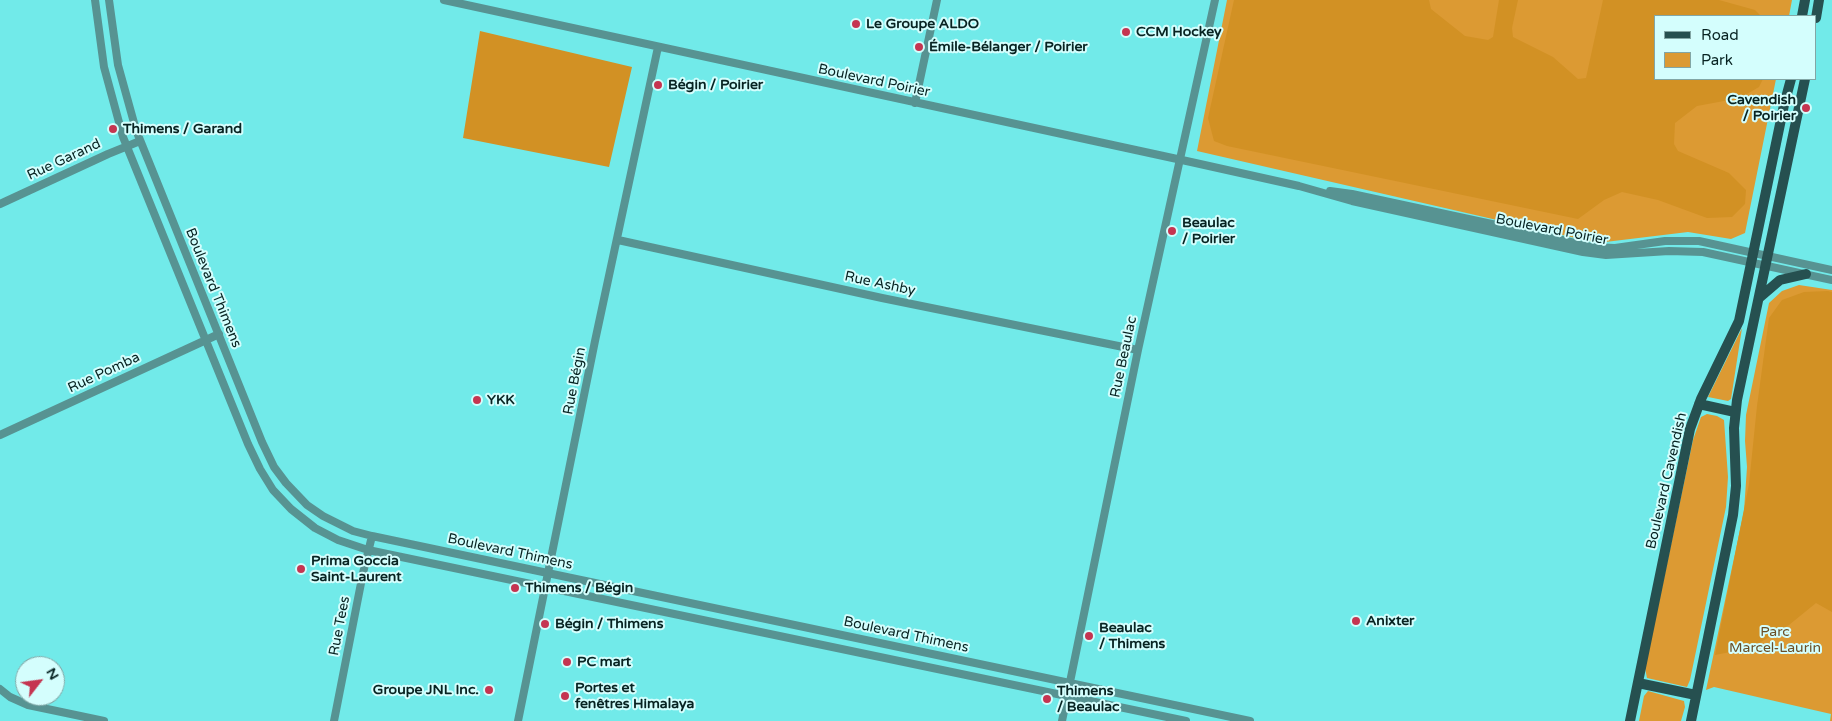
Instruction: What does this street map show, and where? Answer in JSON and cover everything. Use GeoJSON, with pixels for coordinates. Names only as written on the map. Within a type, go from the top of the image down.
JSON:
{"type":"FeatureCollection","features":[{"type":"Feature","properties":{"kind":"main road"},"geometry":{"type":"LineString","coordinates":[[1802,15],[1805,0]]}},
{"type":"Feature","properties":{"kind":"main road"},"geometry":{"type":"LineString","coordinates":[[1816,15],[1819,0]]}},
{"type":"Feature","properties":{"kind":"main road","name":"Boulevard Cavendish"},"geometry":{"type":"LineString","coordinates":[[1630,721],[1688,439],[1699,404],[1736,328],[1791,80]]}},
{"type":"Feature","properties":{"kind":"main road"},"geometry":{"type":"LineString","coordinates":[[1691,721],[1735,500],[1735,412],[1805,80]]}},
{"type":"Feature","properties":{"kind":"main road"},"geometry":{"type":"LineString","coordinates":[[1787,95],[1801,98]]}},
{"type":"Feature","properties":{"kind":"main road"},"geometry":{"type":"LineString","coordinates":[[1759,298],[1780,280],[1806,274]]}},
{"type":"Feature","properties":{"kind":"main road"},"geometry":{"type":"LineString","coordinates":[[1699,404],[1735,412]]}},
{"type":"Feature","properties":{"kind":"main road"},"geometry":{"type":"LineString","coordinates":[[1638,683],[1696,695]]}},
{"type":"Feature","properties":{"kind":"street","name":"Boulevard Thimens"},"geometry":{"type":"LineString","coordinates":[[95,0],[104,67],[126,146],[205,339],[260,469],[273,490],[291,509],[315,528],[347,544],[368,550],[1186,721]]}},
{"type":"Feature","properties":{"kind":"street","name":"Boulevard Thimens"},"geometry":{"type":"LineString","coordinates":[[109,0],[120,72],[130,112],[218,334],[266,450],[286,484],[307,505],[322,516],[353,531],[372,536],[1250,721]]}},
{"type":"Feature","properties":{"kind":"street","name":"Boulevard Poirier"},"geometry":{"type":"LineString","coordinates":[[444,0],[1299,186],[1352,201],[1583,252],[1606,255],[1656,251],[1687,251],[1753,257],[1832,270]]}},
{"type":"Feature","properties":{"kind":"street"},"geometry":{"type":"LineString","coordinates":[[915,103],[937,0]]}},
{"type":"Feature","properties":{"kind":"street","name":"Rue Beaulac"},"geometry":{"type":"LineString","coordinates":[[1062,721],[1138,350],[1215,0]]}},
{"type":"Feature","properties":{"kind":"street","name":"Rue Bégin"},"geometry":{"type":"LineString","coordinates":[[518,721],[658,47]]}},
{"type":"Feature","properties":{"kind":"street","name":"Rue Garand"},"geometry":{"type":"LineString","coordinates":[[0,204],[140,141]]}},
{"type":"Feature","properties":{"kind":"street","name":"Rue Ashby"},"geometry":{"type":"LineString","coordinates":[[618,240],[882,298],[1138,350]]}},
{"type":"Feature","properties":{"kind":"street","name":"Boulevard Poirier"},"geometry":{"type":"LineString","coordinates":[[1767,260],[1806,274],[1832,280]]}},
{"type":"Feature","properties":{"kind":"street","name":"Rue Pomba"},"geometry":{"type":"LineString","coordinates":[[0,435],[218,334]]}},
{"type":"Feature","properties":{"kind":"street","name":"Rue Tees"},"geometry":{"type":"LineString","coordinates":[[334,721],[372,536]]}},
{"type":"Feature","properties":{"kind":"street"},"geometry":{"type":"LineString","coordinates":[[643,607],[646,593]]}},
{"type":"Feature","properties":{"kind":"street"},"geometry":{"type":"LineString","coordinates":[[738,627],[741,613]]}},
{"type":"Feature","properties":{"kind":"street"},"geometry":{"type":"LineString","coordinates":[[0,689],[10,697],[28,705],[104,721]]}},
{"type":"Feature","properties":{"kind":"green space"},"geometry":{"type":"Polygon","coordinates":[[[1227,0],[1792,0],[1789,15],[1654,15],[1654,80],[1776,80],[1745,233],[1731,239],[1688,232],[1597,243],[1197,151],[1227,0]]]}},
{"type":"Feature","properties":{"kind":"green space","name":"Parc Marcel-Laurin"},"geometry":{"type":"Polygon","coordinates":[[[1799,285],[1832,290],[1832,721],[1830,721],[1831,714],[1714,687],[1706,690],[1744,511],[1747,467],[1746,415],[1769,303],[1782,291],[1799,285]]]}},
{"type":"Feature","properties":{"kind":"green space"},"geometry":{"type":"Polygon","coordinates":[[[1742,328],[1731,399],[1728,401],[1708,397],[1742,328]]]}},
{"type":"Feature","properties":{"kind":"green space"},"geometry":{"type":"Polygon","coordinates":[[[1707,414],[1724,420],[1728,477],[1726,507],[1687,687],[1647,678],[1645,668],[1693,440],[1701,417],[1707,414]]]}},
{"type":"Feature","properties":{"kind":"green space"},"geometry":{"type":"Polygon","coordinates":[[[1648,691],[1684,701],[1685,707],[1681,721],[1639,721],[1644,696],[1648,691]]]}},
{"type":"Feature","properties":{"kind":"shaded area"},"geometry":{"type":"Polygon","coordinates":[[[1234,0],[1429,0],[1431,9],[1465,36],[1488,40],[1493,37],[1499,0],[1518,0],[1512,28],[1513,37],[1553,57],[1578,79],[1586,78],[1603,0],[1719,0],[1755,10],[1760,15],[1654,15],[1654,80],[1762,80],[1759,87],[1740,98],[1697,106],[1675,123],[1674,144],[1678,151],[1729,173],[1746,190],[1745,204],[1732,217],[1707,218],[1658,200],[1622,192],[1604,200],[1578,219],[1227,146],[1214,141],[1208,118],[1234,0]]]}},
{"type":"Feature","properties":{"kind":"shaded area"},"geometry":{"type":"Polygon","coordinates":[[[480,31],[632,67],[609,167],[463,138],[480,31]]]}},
{"type":"Feature","properties":{"kind":"shaded area","name":"Parc Marcel-Laurin"},"geometry":{"type":"Polygon","coordinates":[[[1804,292],[1832,292],[1832,612],[1816,603],[1789,625],[1751,648],[1715,655],[1749,484],[1769,318],[1782,300],[1804,292]]]}},
{"type":"Feature","properties":{"kind":"place","name":"Le Groupe ALDO"},"geometry":{"type":"Point","coordinates":[856,24]}},
{"type":"Feature","properties":{"kind":"place","name":"CCM Hockey"},"geometry":{"type":"Point","coordinates":[1126,32]}},
{"type":"Feature","properties":{"kind":"place","name":"Émile-Bélanger / Poirier"},"geometry":{"type":"Point","coordinates":[919,47]}},
{"type":"Feature","properties":{"kind":"place","name":"Bégin / Poirier"},"geometry":{"type":"Point","coordinates":[658,85]}},
{"type":"Feature","properties":{"kind":"place","name":"Cavendish / Poirier"},"geometry":{"type":"Point","coordinates":[1806,108]}},
{"type":"Feature","properties":{"kind":"place","name":"Thimens / Garand"},"geometry":{"type":"Point","coordinates":[113,129]}},
{"type":"Feature","properties":{"kind":"place","name":"Beaulac / Poirier"},"geometry":{"type":"Point","coordinates":[1172,231]}},
{"type":"Feature","properties":{"kind":"place","name":"YKK"},"geometry":{"type":"Point","coordinates":[477,400]}},
{"type":"Feature","properties":{"kind":"place","name":"Prima Goccia Saint-Laurent"},"geometry":{"type":"Point","coordinates":[301,569]}},
{"type":"Feature","properties":{"kind":"place","name":"Thimens / Bégin"},"geometry":{"type":"Point","coordinates":[515,588]}},
{"type":"Feature","properties":{"kind":"place","name":"Anixter"},"geometry":{"type":"Point","coordinates":[1356,621]}},
{"type":"Feature","properties":{"kind":"place","name":"Bégin / Thimens"},"geometry":{"type":"Point","coordinates":[545,624]}},
{"type":"Feature","properties":{"kind":"place","name":"Beaulac / Thimens"},"geometry":{"type":"Point","coordinates":[1089,636]}},
{"type":"Feature","properties":{"kind":"place","name":"PC mart"},"geometry":{"type":"Point","coordinates":[567,662]}},
{"type":"Feature","properties":{"kind":"place","name":"Groupe JNL Inc."},"geometry":{"type":"Point","coordinates":[489,690]}},
{"type":"Feature","properties":{"kind":"place","name":"Portes et fenêtres Himalaya"},"geometry":{"type":"Point","coordinates":[565,696]}},
{"type":"Feature","properties":{"kind":"place","name":"Thimens / Beaulac"},"geometry":{"type":"Point","coordinates":[1047,699]}}]}
